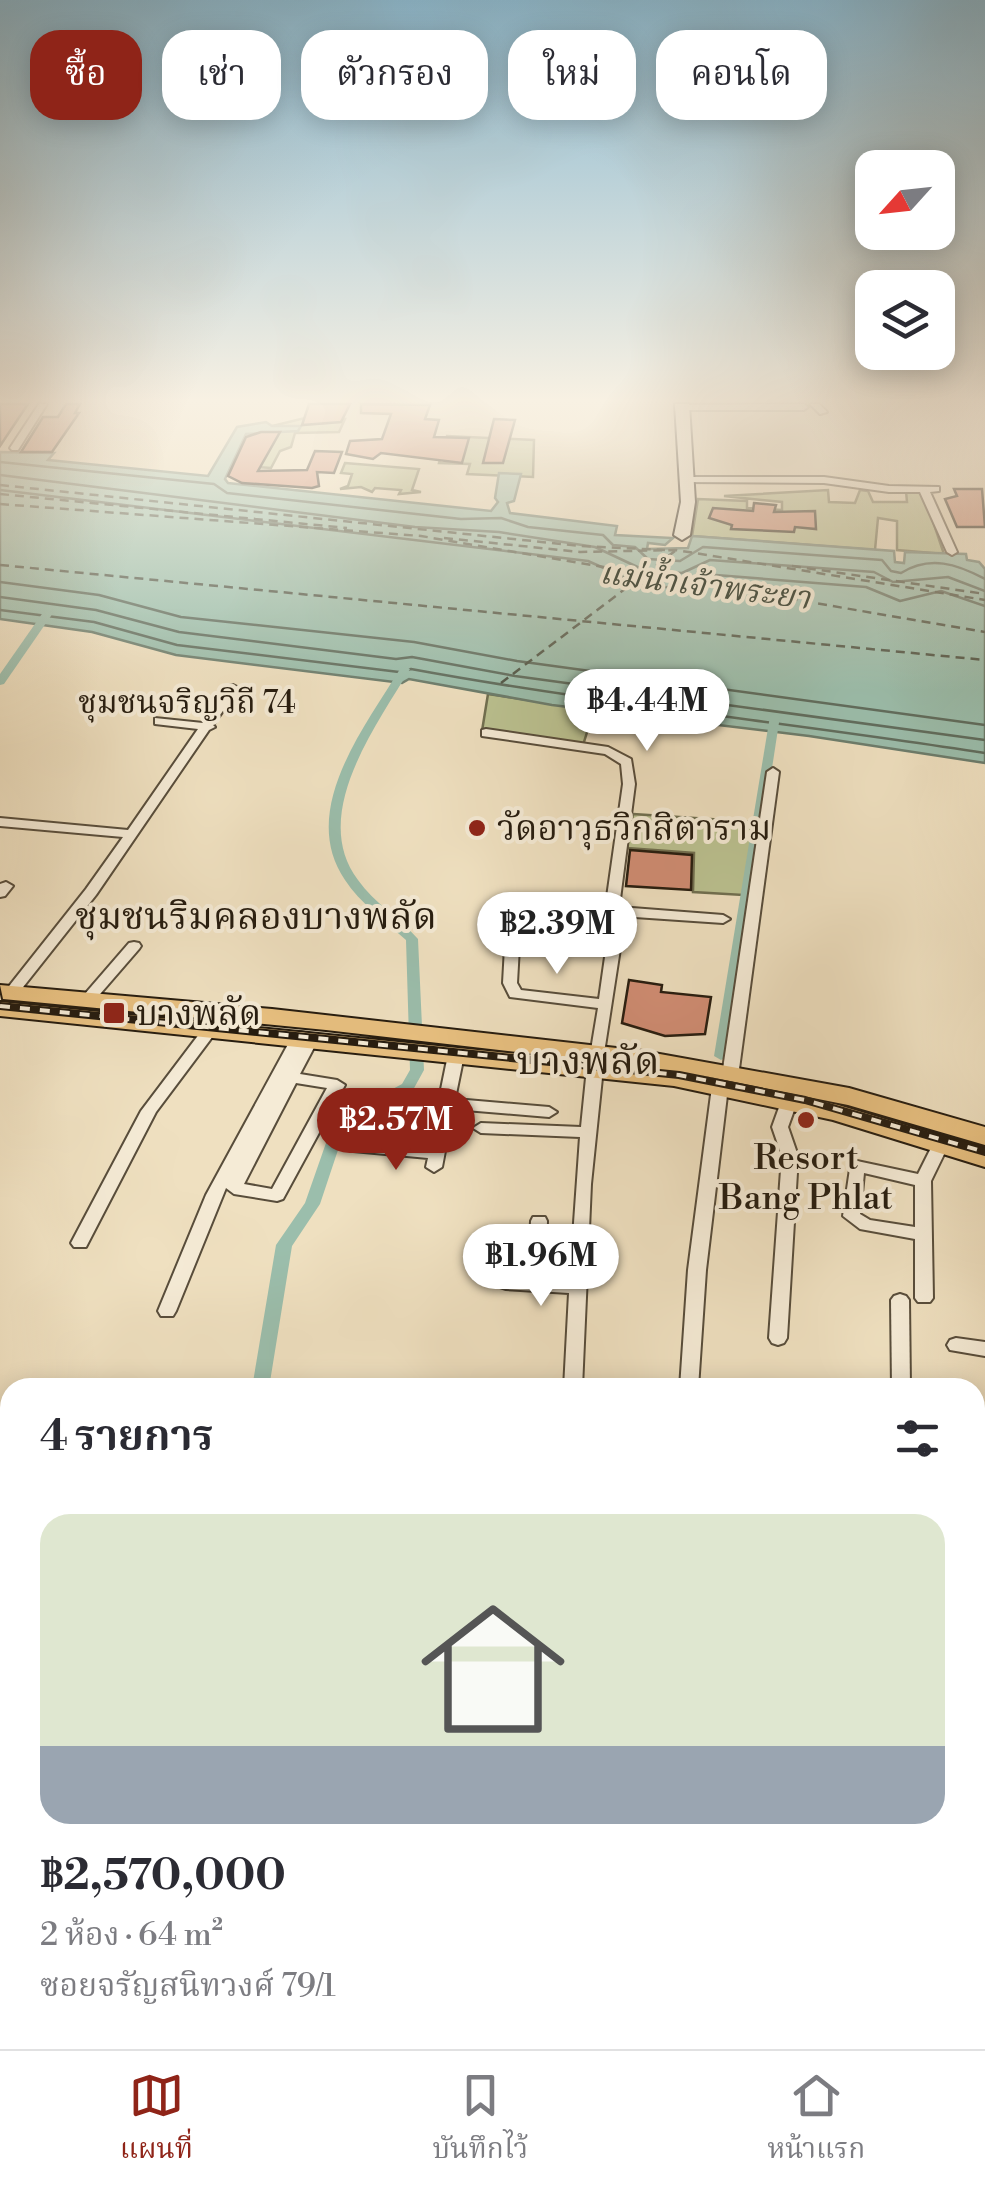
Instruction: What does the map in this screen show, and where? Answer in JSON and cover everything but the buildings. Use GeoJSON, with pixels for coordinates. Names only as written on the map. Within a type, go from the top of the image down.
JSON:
{"type":"FeatureCollection","features":[{"type":"Feature","properties":{"kind":"main road"},"geometry":{"type":"LineString","coordinates":[[4,998],[400,1039],[439,1047],[595,1056],[870,1102],[985,1136]]}},
{"type":"Feature","properties":{"kind":"main road"},"geometry":{"type":"LineString","coordinates":[[4,998],[89,998],[211,1028],[305,1037],[400,1039]]}},
{"type":"Feature","properties":{"kind":"main road"},"geometry":{"type":"LineString","coordinates":[[725,1078],[789,1102],[985,1158]]}},
{"type":"Feature","properties":{"kind":"street"},"geometry":{"type":"LineString","coordinates":[[682,536],[685,500]]}},
{"type":"Feature","properties":{"kind":"street"},"geometry":{"type":"LineString","coordinates":[[934,500],[952,552]]}},
{"type":"Feature","properties":{"kind":"street"},"geometry":{"type":"LineString","coordinates":[[4,998],[131,834],[233,688]]}},
{"type":"Feature","properties":{"kind":"street"},"geometry":{"type":"LineString","coordinates":[[158,720],[208,726]]}},
{"type":"Feature","properties":{"kind":"street"},"geometry":{"type":"LineString","coordinates":[[486,733],[594,748],[624,758],[629,784],[587,1132],[573,1378]]}},
{"type":"Feature","properties":{"kind":"street"},"geometry":{"type":"LineString","coordinates":[[690,1378],[697,1270],[773,772]]}},
{"type":"Feature","properties":{"kind":"street"},"geometry":{"type":"LineString","coordinates":[[0,822],[131,834]]}},
{"type":"Feature","properties":{"kind":"street"},"geometry":{"type":"LineString","coordinates":[[612,917],[723,919]]}},
{"type":"Feature","properties":{"kind":"street"},"geometry":{"type":"LineString","coordinates":[[89,998],[134,946]]}},
{"type":"Feature","properties":{"kind":"street"},"geometry":{"type":"LineString","coordinates":[[512,947],[510,982],[515,994],[601,1003]]}},
{"type":"Feature","properties":{"kind":"street"},"geometry":{"type":"LineString","coordinates":[[80,1244],[150,1112],[211,1028]]}},
{"type":"Feature","properties":{"kind":"street"},"geometry":{"type":"LineString","coordinates":[[290,1077],[337,1084],[277,1194],[234,1188],[290,1077],[305,1037]]}},
{"type":"Feature","properties":{"kind":"street"},"geometry":{"type":"LineString","coordinates":[[167,1311],[214,1195],[305,1037]]}},
{"type":"Feature","properties":{"kind":"street"},"geometry":{"type":"LineString","coordinates":[[359,1147],[436,1160],[444,1103],[439,1047]]}},
{"type":"Feature","properties":{"kind":"street"},"geometry":{"type":"LineString","coordinates":[[778,1338],[790,1156],[780,1127],[789,1102]]}},
{"type":"Feature","properties":{"kind":"street"},"geometry":{"type":"LineString","coordinates":[[444,1103],[549,1112]]}},
{"type":"Feature","properties":{"kind":"street"},"geometry":{"type":"LineString","coordinates":[[481,1128],[587,1132]]}},
{"type":"Feature","properties":{"kind":"street"},"geometry":{"type":"LineString","coordinates":[[924,1298],[923,1181],[941,1144]]}},
{"type":"Feature","properties":{"kind":"street"},"geometry":{"type":"LineString","coordinates":[[923,1181],[858,1166],[850,1216],[866,1224],[923,1234]]}},
{"type":"Feature","properties":{"kind":"street"},"geometry":{"type":"LineString","coordinates":[[536,1284],[539,1222]]}},
{"type":"Feature","properties":{"kind":"street"},"geometry":{"type":"LineString","coordinates":[[506,1282],[578,1287]]}},
{"type":"Feature","properties":{"kind":"street"},"geometry":{"type":"LineString","coordinates":[[900,1300],[900,1378]]}},
{"type":"Feature","properties":{"kind":"street"},"geometry":{"type":"LineString","coordinates":[[956,1345],[985,1349]]}},
{"type":"Feature","properties":{"kind":"shaded area"},"geometry":{"type":"Polygon","coordinates":[[[698,500],[747,501],[747,508],[782,510],[782,502],[759,500],[855,503],[856,500],[926,500],[944,554],[897,550],[897,521],[878,518],[875,550],[692,536],[698,500]]]}},
{"type":"Feature","properties":{"kind":"shaded area"},"geometry":{"type":"Polygon","coordinates":[[[488,694],[594,710],[583,745],[482,731],[488,694]]]}},
{"type":"Feature","properties":{"kind":"shaded area"},"geometry":{"type":"Polygon","coordinates":[[[633,814],[755,822],[743,895],[693,892],[694,853],[627,848],[633,814]]]}},
{"type":"Feature","properties":{"kind":"water","name":"แม่น้ำเจ้าพระยา"},"geometry":{"type":"Polygon","coordinates":[[[0,500],[384,500],[491,511],[496,500],[514,500],[507,503],[510,513],[617,526],[615,535],[673,538],[665,545],[648,543],[647,549],[688,548],[692,536],[894,551],[895,562],[904,563],[905,552],[966,554],[967,560],[979,562],[985,569],[985,763],[809,736],[552,705],[409,679],[402,683],[176,655],[92,632],[0,619],[0,500]]]}},
{"type":"Feature","properties":{"kind":"waterway"},"geometry":{"type":"LineString","coordinates":[[0,682],[48,613]]}},
{"type":"Feature","properties":{"kind":"waterway"},"geometry":{"type":"LineString","coordinates":[[262,1378],[284,1245],[312,1204],[340,1123],[408,1087],[417,1070],[412,939],[351,880],[337,856],[334,829],[347,772],[405,669]]}},
{"type":"Feature","properties":{"kind":"waterway"},"geometry":{"type":"LineString","coordinates":[[721,1056],[775,716]]}},
{"type":"Feature","properties":{"kind":"ferry route"},"geometry":{"type":"LineString","coordinates":[[57,500],[347,528]]}},
{"type":"Feature","properties":{"kind":"ferry route"},"geometry":{"type":"LineString","coordinates":[[139,500],[580,546],[665,550]]}},
{"type":"Feature","properties":{"kind":"ferry route"},"geometry":{"type":"LineString","coordinates":[[0,504],[421,536],[645,574]]}},
{"type":"Feature","properties":{"kind":"ferry route"},"geometry":{"type":"LineString","coordinates":[[444,538],[580,552],[676,550],[985,600]]}},
{"type":"Feature","properties":{"kind":"ferry route"},"geometry":{"type":"LineString","coordinates":[[645,574],[675,551]]}},
{"type":"Feature","properties":{"kind":"ferry route"},"geometry":{"type":"LineString","coordinates":[[0,565],[582,621]]}},
{"type":"Feature","properties":{"kind":"ferry route"},"geometry":{"type":"LineString","coordinates":[[792,566],[985,594]]}},
{"type":"Feature","properties":{"kind":"ferry route"},"geometry":{"type":"LineString","coordinates":[[582,621],[645,574]]}},
{"type":"Feature","properties":{"kind":"ferry route"},"geometry":{"type":"LineString","coordinates":[[645,574],[985,632]]}},
{"type":"Feature","properties":{"kind":"ferry route"},"geometry":{"type":"LineString","coordinates":[[501,683],[582,621]]}},
{"type":"Feature","properties":{"kind":"ferry route"},"geometry":{"type":"LineString","coordinates":[[582,621],[985,660]]}},
{"type":"Feature","properties":{"kind":"railway"},"geometry":{"type":"LineString","coordinates":[[0,1006],[679,1075],[805,1100],[985,1152]]}},
{"type":"Feature","properties":{"kind":"place","name":"วัดอาวุธวิกสิตาราม"},"geometry":{"type":"Point","coordinates":[477,828]}},
{"type":"Feature","properties":{"kind":"place","name":"บางพลัด"},"geometry":{"type":"Point","coordinates":[114,1013]}},
{"type":"Feature","properties":{"kind":"place","name":"Resort Bang Phlat"},"geometry":{"type":"Point","coordinates":[806,1120]}},
{"type":"Feature","properties":{"kind":"district","name":"ชุมชนจริญวิถี 74"},"geometry":{"type":"Point","coordinates":[187,702]}},
{"type":"Feature","properties":{"kind":"district","name":"ชุมชนริมคลองบางพลัด"},"geometry":{"type":"Point","coordinates":[256,916]}},
{"type":"Feature","properties":{"kind":"district","name":"บางพลัด"},"geometry":{"type":"Point","coordinates":[588,1060]}}]}
